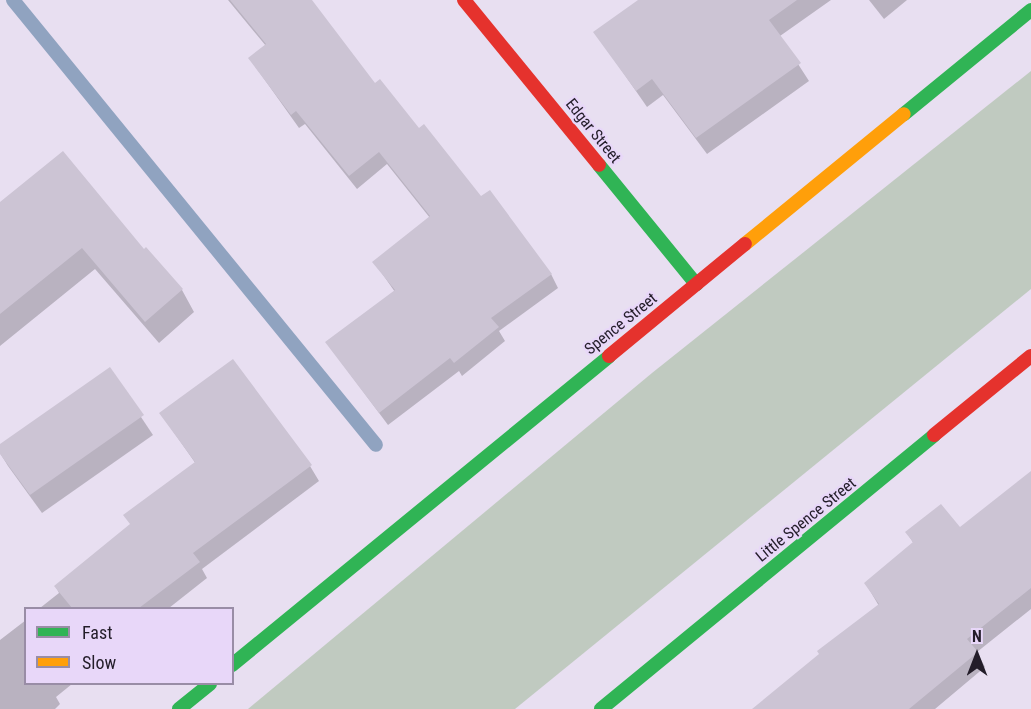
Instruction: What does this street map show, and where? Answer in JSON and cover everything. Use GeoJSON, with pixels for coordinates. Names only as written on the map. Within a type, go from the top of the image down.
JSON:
{"type":"FeatureCollection","features":[{"type":"Feature","properties":{"kind":"street","name":"Edgar Street"},"geometry":{"type":"LineString","coordinates":[[464,0],[696,284]]}},
{"type":"Feature","properties":{"kind":"street","name":"Spence Street"},"geometry":{"type":"LineString","coordinates":[[234,663],[1031,10]]}},
{"type":"Feature","properties":{"kind":"street","name":"Little Spence Street"},"geometry":{"type":"LineString","coordinates":[[602,709],[1031,356]]}},
{"type":"Feature","properties":{"kind":"street"},"geometry":{"type":"LineString","coordinates":[[179,709],[209,685]]}},
{"type":"Feature","properties":{"kind":"shaded area"},"geometry":{"type":"Polygon","coordinates":[[[1031,71],[1031,289],[515,709],[248,709],[652,373],[1031,71]]]}},
{"type":"Feature","properties":{"kind":"building"},"geometry":{"type":"Polygon","coordinates":[[[230,0],[312,0],[375,83],[380,79],[419,128],[424,124],[481,196],[490,190],[552,274],[491,318],[499,327],[454,363],[450,358],[379,413],[325,342],[395,290],[372,262],[430,216],[379,152],[349,176],[296,111],[291,115],[248,58],[266,44],[230,0]]]}},
{"type":"Feature","properties":{"kind":"building"},"geometry":{"type":"Polygon","coordinates":[[[638,0],[797,0],[769,20],[801,63],[696,138],[652,79],[636,91],[593,32],[638,0]]]}},
{"type":"Feature","properties":{"kind":"building"},"geometry":{"type":"Polygon","coordinates":[[[63,151],[144,249],[146,247],[183,289],[145,322],[82,248],[0,314],[0,202],[63,151]]]}},
{"type":"Feature","properties":{"kind":"building"},"geometry":{"type":"Polygon","coordinates":[[[233,359],[312,465],[193,553],[200,562],[140,607],[71,607],[54,586],[130,524],[123,515],[195,462],[159,413],[233,359]]]}},
{"type":"Feature","properties":{"kind":"building"},"geometry":{"type":"Polygon","coordinates":[[[110,367],[144,415],[30,495],[0,454],[0,444],[110,367]]]}},
{"type":"Feature","properties":{"kind":"building"},"geometry":{"type":"Polygon","coordinates":[[[1031,471],[1031,588],[967,639],[978,652],[909,709],[752,709],[819,654],[817,651],[879,604],[864,583],[913,542],[905,532],[941,504],[960,527],[1031,471]]]}},
{"type":"Feature","properties":{"kind":"waterway"},"geometry":{"type":"LineString","coordinates":[[13,0],[376,445]]}},
{"type":"Feature","properties":{"kind":"traffic: fast"},"geometry":{"type":"LineString","coordinates":[[904,114],[1031,10]]}},
{"type":"Feature","properties":{"kind":"traffic: fast"},"geometry":{"type":"LineString","coordinates":[[599,165],[696,284]]}},
{"type":"Feature","properties":{"kind":"traffic: fast"},"geometry":{"type":"LineString","coordinates":[[234,663],[609,356]]}},
{"type":"Feature","properties":{"kind":"traffic: fast"},"geometry":{"type":"LineString","coordinates":[[601,709],[934,435]]}},
{"type":"Feature","properties":{"kind":"traffic: fast"},"geometry":{"type":"LineString","coordinates":[[179,709],[209,685]]}},
{"type":"Feature","properties":{"kind":"traffic: slow"},"geometry":{"type":"LineString","coordinates":[[745,244],[904,114]]}},
{"type":"Feature","properties":{"kind":"traffic: jam"},"geometry":{"type":"LineString","coordinates":[[464,0],[599,165]]}},
{"type":"Feature","properties":{"kind":"traffic: jam"},"geometry":{"type":"LineString","coordinates":[[609,356],[745,244]]}},
{"type":"Feature","properties":{"kind":"traffic: jam"},"geometry":{"type":"LineString","coordinates":[[934,435],[1031,356]]}}]}
